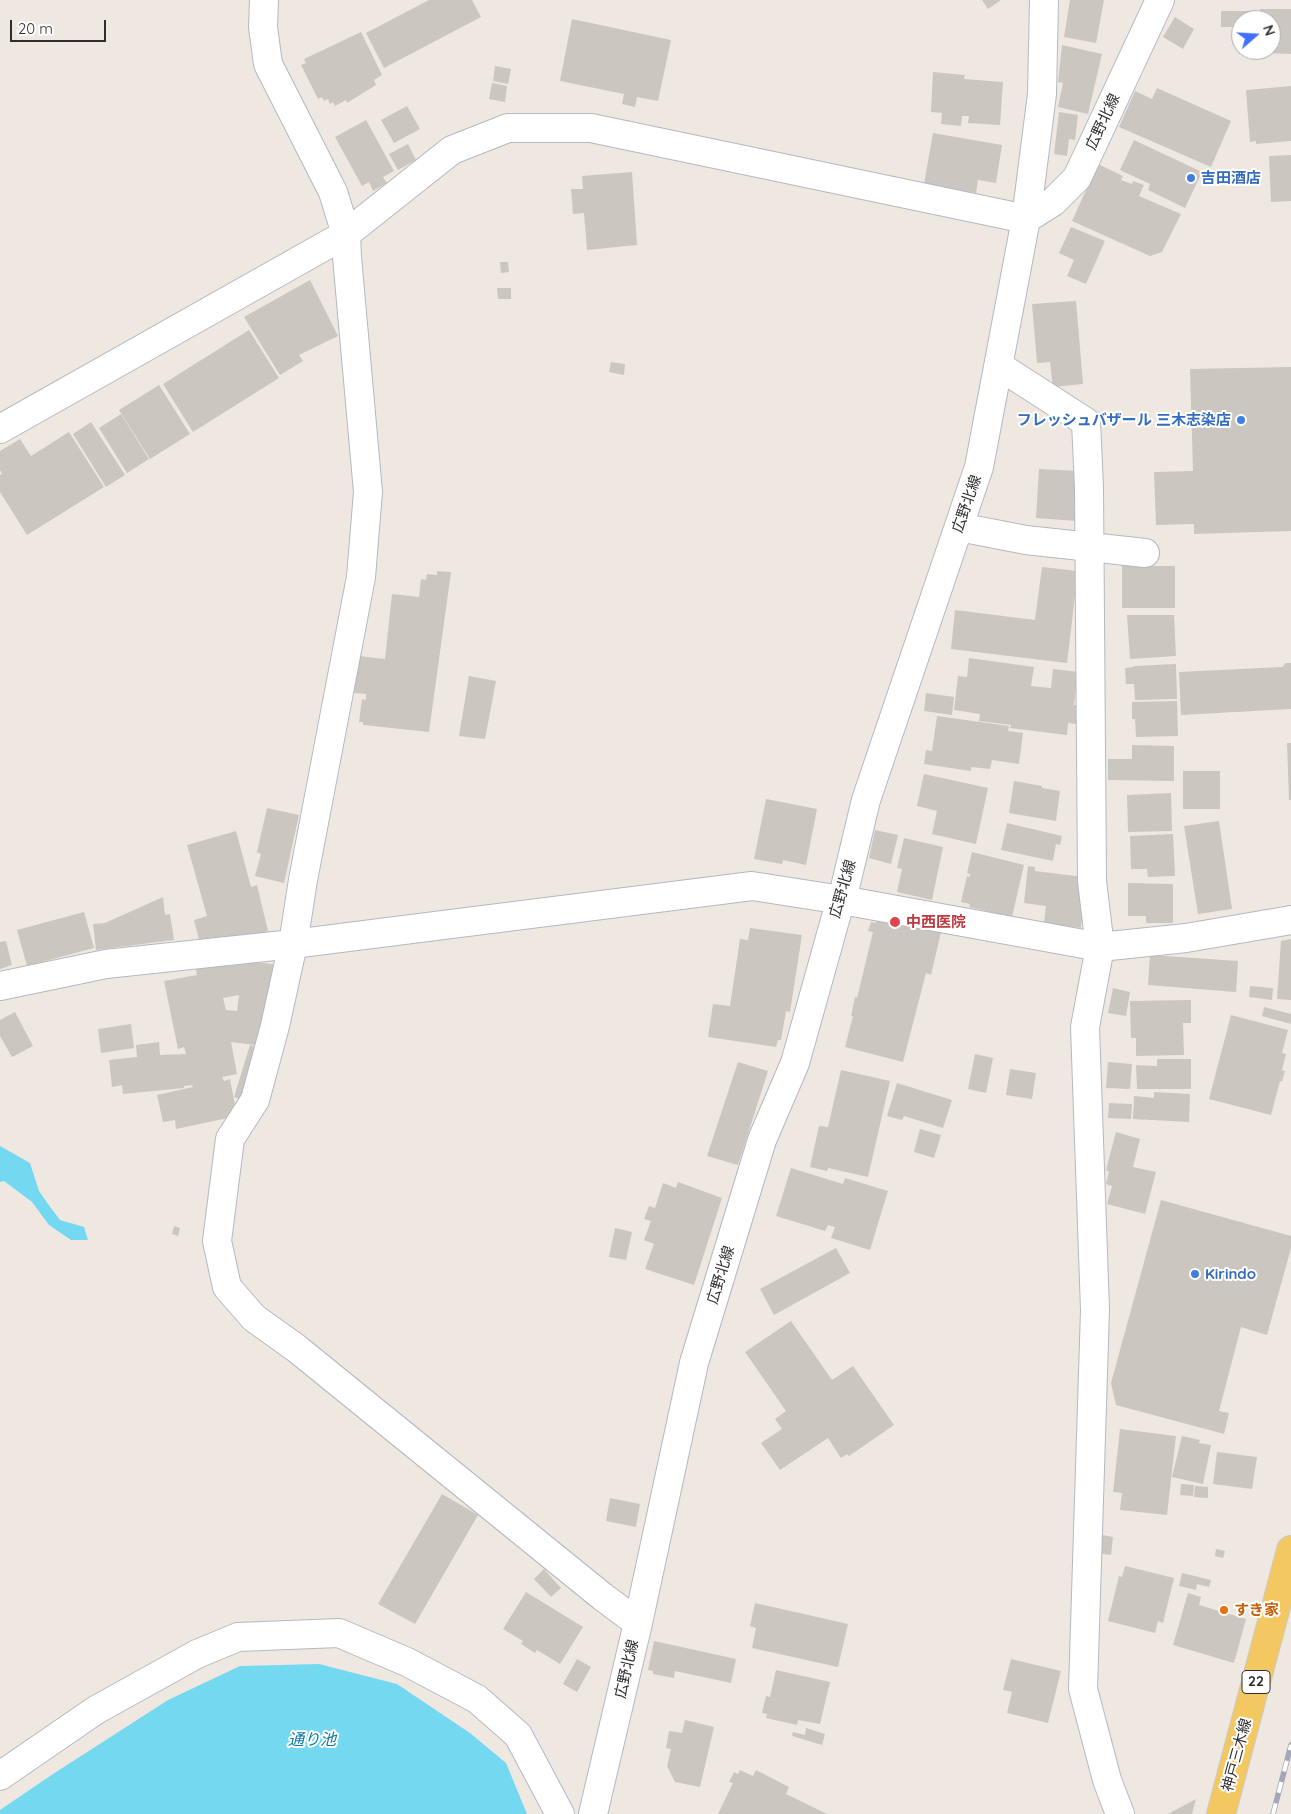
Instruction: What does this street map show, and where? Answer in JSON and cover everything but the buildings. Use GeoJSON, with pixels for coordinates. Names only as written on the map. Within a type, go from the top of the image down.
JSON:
{"type":"FeatureCollection","features":[{"type":"Feature","properties":{"kind":"main road","name":"神戸三木線"},"geometry":{"type":"LineString","coordinates":[[1221,1814],[1291,1550]]}},
{"type":"Feature","properties":{"kind":"street"},"geometry":{"type":"LineString","coordinates":[[264,0],[263,27],[268,64],[333,192],[346,234],[346,257],[368,492],[361,577],[303,880],[293,944],[275,1026],[255,1100],[230,1140],[217,1241],[227,1286],[254,1318],[303,1354],[638,1623]]}},
{"type":"Feature","properties":{"kind":"street"},"geometry":{"type":"LineString","coordinates":[[0,429],[346,234],[452,150],[508,128],[590,128],[1026,219],[1042,94],[1044,0]]}},
{"type":"Feature","properties":{"kind":"street","name":"広野北線"},"geometry":{"type":"LineString","coordinates":[[593,1814],[638,1623],[694,1362],[762,1140],[794,1063],[842,900],[866,800],[979,467],[1026,219],[1053,202],[1077,178],[1160,0]]}},
{"type":"Feature","properties":{"kind":"street"},"geometry":{"type":"LineString","coordinates":[[999,366],[1086,422],[1092,881],[1100,947],[1085,1027],[1096,1310],[1083,1689],[1107,1780],[1120,1814]]}},
{"type":"Feature","properties":{"kind":"street"},"geometry":{"type":"LineString","coordinates":[[959,526],[1026,540],[1145,553]]}},
{"type":"Feature","properties":{"kind":"street"},"geometry":{"type":"LineString","coordinates":[[0,986],[106,964],[293,944],[752,886],[842,900],[1100,947],[1186,938],[1291,920]]}},
{"type":"Feature","properties":{"kind":"street"},"geometry":{"type":"LineString","coordinates":[[0,1776],[96,1710],[197,1654],[238,1637],[339,1633],[408,1662],[476,1699],[518,1735],[560,1814]]}},
{"type":"Feature","properties":{"kind":"water"},"geometry":{"type":"Polygon","coordinates":[[[0,1146],[30,1163],[39,1191],[60,1220],[84,1227],[88,1240],[71,1240],[49,1225],[32,1202],[4,1181],[0,1182],[0,1146]]]}},
{"type":"Feature","properties":{"kind":"water","name":"通り池"},"geometry":{"type":"Polygon","coordinates":[[[319,1664],[397,1684],[470,1733],[506,1763],[527,1814],[0,1814],[0,1810],[53,1774],[168,1700],[240,1666],[319,1664]]]}},
{"type":"Feature","properties":{"kind":"railway"},"geometry":{"type":"LineString","coordinates":[[1273,1814],[1291,1745]]}},
{"type":"Feature","properties":{"kind":"place","name":"吉田酒店"},"geometry":{"type":"Point","coordinates":[1191,178]}},
{"type":"Feature","properties":{"kind":"place","name":"フレッシュバザール 三木志染店"},"geometry":{"type":"Point","coordinates":[1241,420]}},
{"type":"Feature","properties":{"kind":"place","name":"中西医院"},"geometry":{"type":"Point","coordinates":[895,922]}},
{"type":"Feature","properties":{"kind":"place","name":"Kirindo"},"geometry":{"type":"Point","coordinates":[1195,1274]}},
{"type":"Feature","properties":{"kind":"place","name":"すき家"},"geometry":{"type":"Point","coordinates":[1224,1610]}}]}
